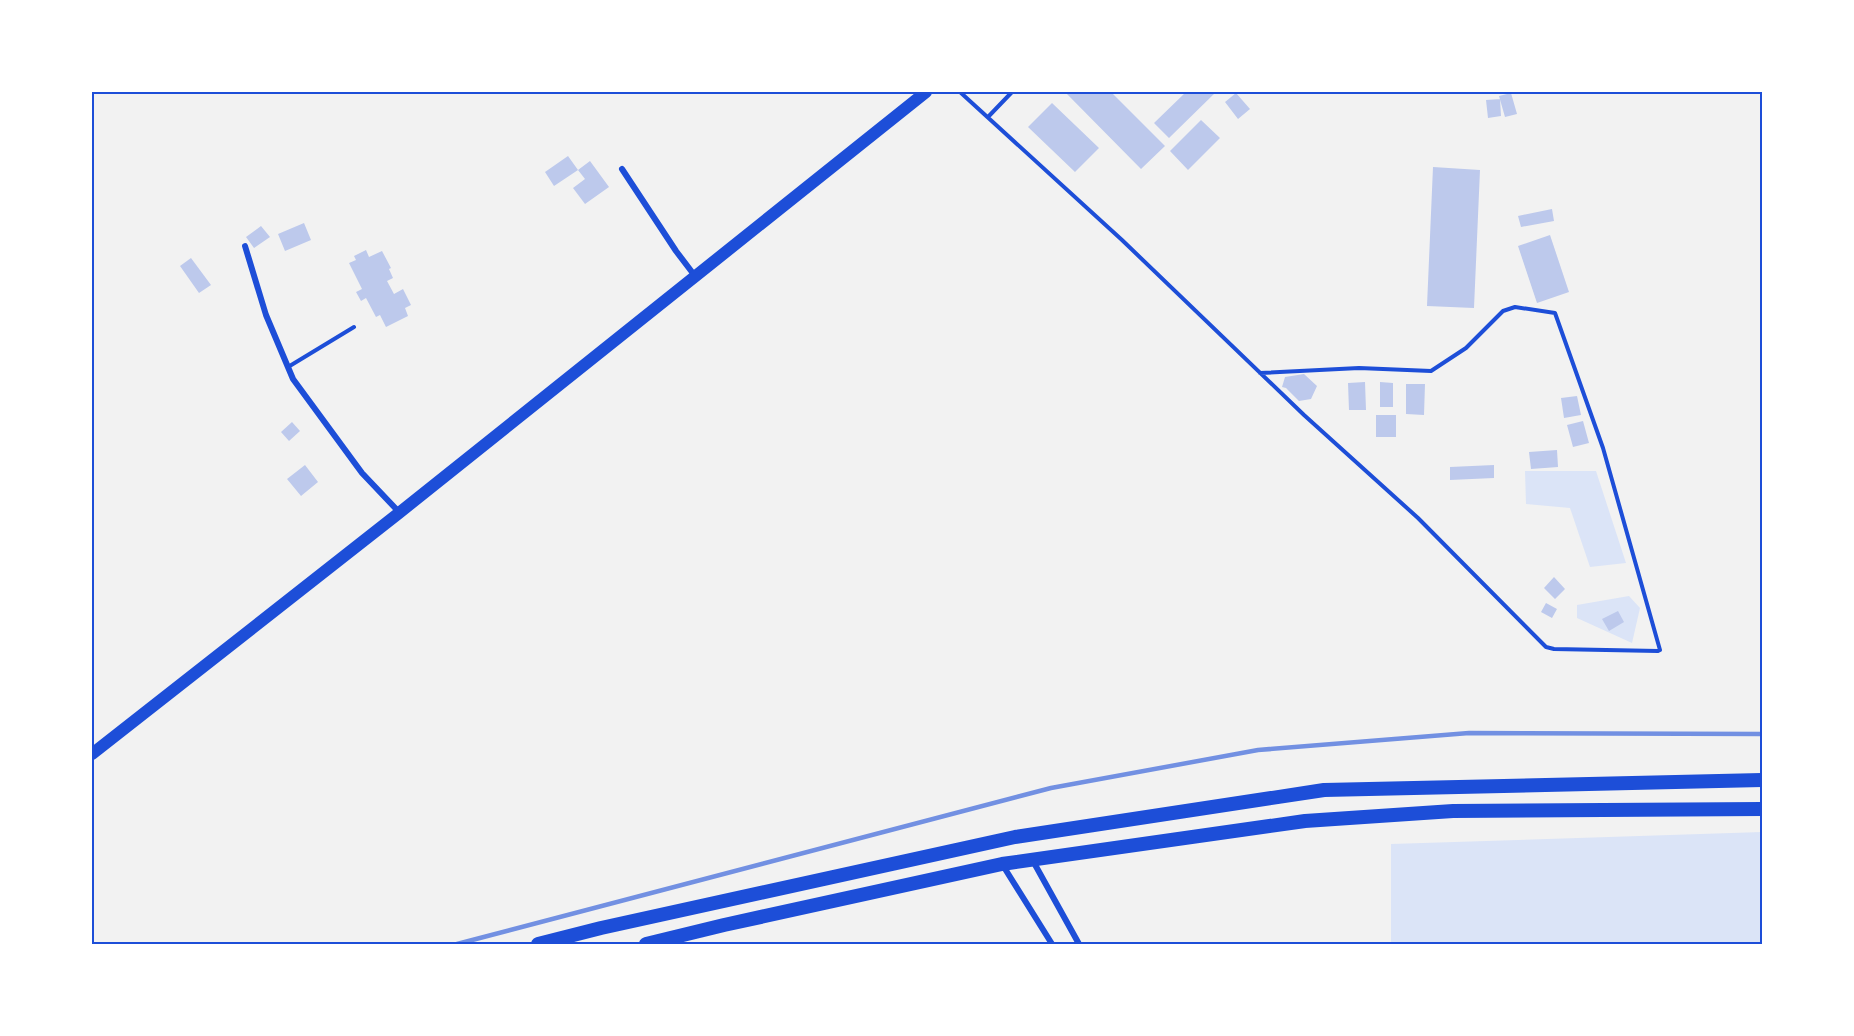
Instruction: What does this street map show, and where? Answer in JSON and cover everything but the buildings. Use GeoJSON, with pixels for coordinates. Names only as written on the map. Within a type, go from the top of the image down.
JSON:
{"type":"FeatureCollection","features":[{"type":"Feature","properties":{"kind":"highway"},"geometry":{"type":"LineString","coordinates":[[538,945],[601,928],[1015,837],[1324,790],[1762,780]]}},
{"type":"Feature","properties":{"kind":"highway"},"geometry":{"type":"LineString","coordinates":[[646,945],[724,925],[1002,864],[1339,817],[1453,811],[1762,809]]}},
{"type":"Feature","properties":{"kind":"main road"},"geometry":{"type":"LineString","coordinates":[[92,754],[399,513],[924,92]]}},
{"type":"Feature","properties":{"kind":"street"},"geometry":{"type":"LineString","coordinates":[[622,169],[695,277]]}},
{"type":"Feature","properties":{"kind":"street"},"geometry":{"type":"LineString","coordinates":[[245,246],[266,315],[293,379],[362,473],[399,513]]}},
{"type":"Feature","properties":{"kind":"street"},"geometry":{"type":"LineString","coordinates":[[1033,860],[1080,945]]}},
{"type":"Feature","properties":{"kind":"street"},"geometry":{"type":"LineString","coordinates":[[1002,864],[1052,945]]}},
{"type":"Feature","properties":{"kind":"lane"},"geometry":{"type":"LineString","coordinates":[[960,92],[1122,240],[1304,416],[1418,518],[1546,647],[1660,650],[1603,448],[1556,313],[1515,308],[1503,311],[1466,348],[1431,371],[1359,368],[1260,373]]}},
{"type":"Feature","properties":{"kind":"lane"},"geometry":{"type":"LineString","coordinates":[[988,117],[1012,92]]}},
{"type":"Feature","properties":{"kind":"lane"},"geometry":{"type":"LineString","coordinates":[[288,367],[354,327]]}},
{"type":"Feature","properties":{"kind":"shaded area"},"geometry":{"type":"Polygon","coordinates":[[[1525,471],[1596,471],[1626,563],[1590,567],[1570,508],[1526,504],[1525,471]]]}},
{"type":"Feature","properties":{"kind":"shaded area"},"geometry":{"type":"Polygon","coordinates":[[[1629,596],[1640,608],[1632,643],[1577,618],[1577,605],[1629,596]]]}},
{"type":"Feature","properties":{"kind":"shaded area"},"geometry":{"type":"Polygon","coordinates":[[[1762,832],[1762,944],[1391,944],[1391,844],[1762,832]]]}},
{"type":"Feature","properties":{"kind":"railway"},"geometry":{"type":"LineString","coordinates":[[457,944],[1051,788],[1258,750],[1469,733],[1762,734]]}}]}
